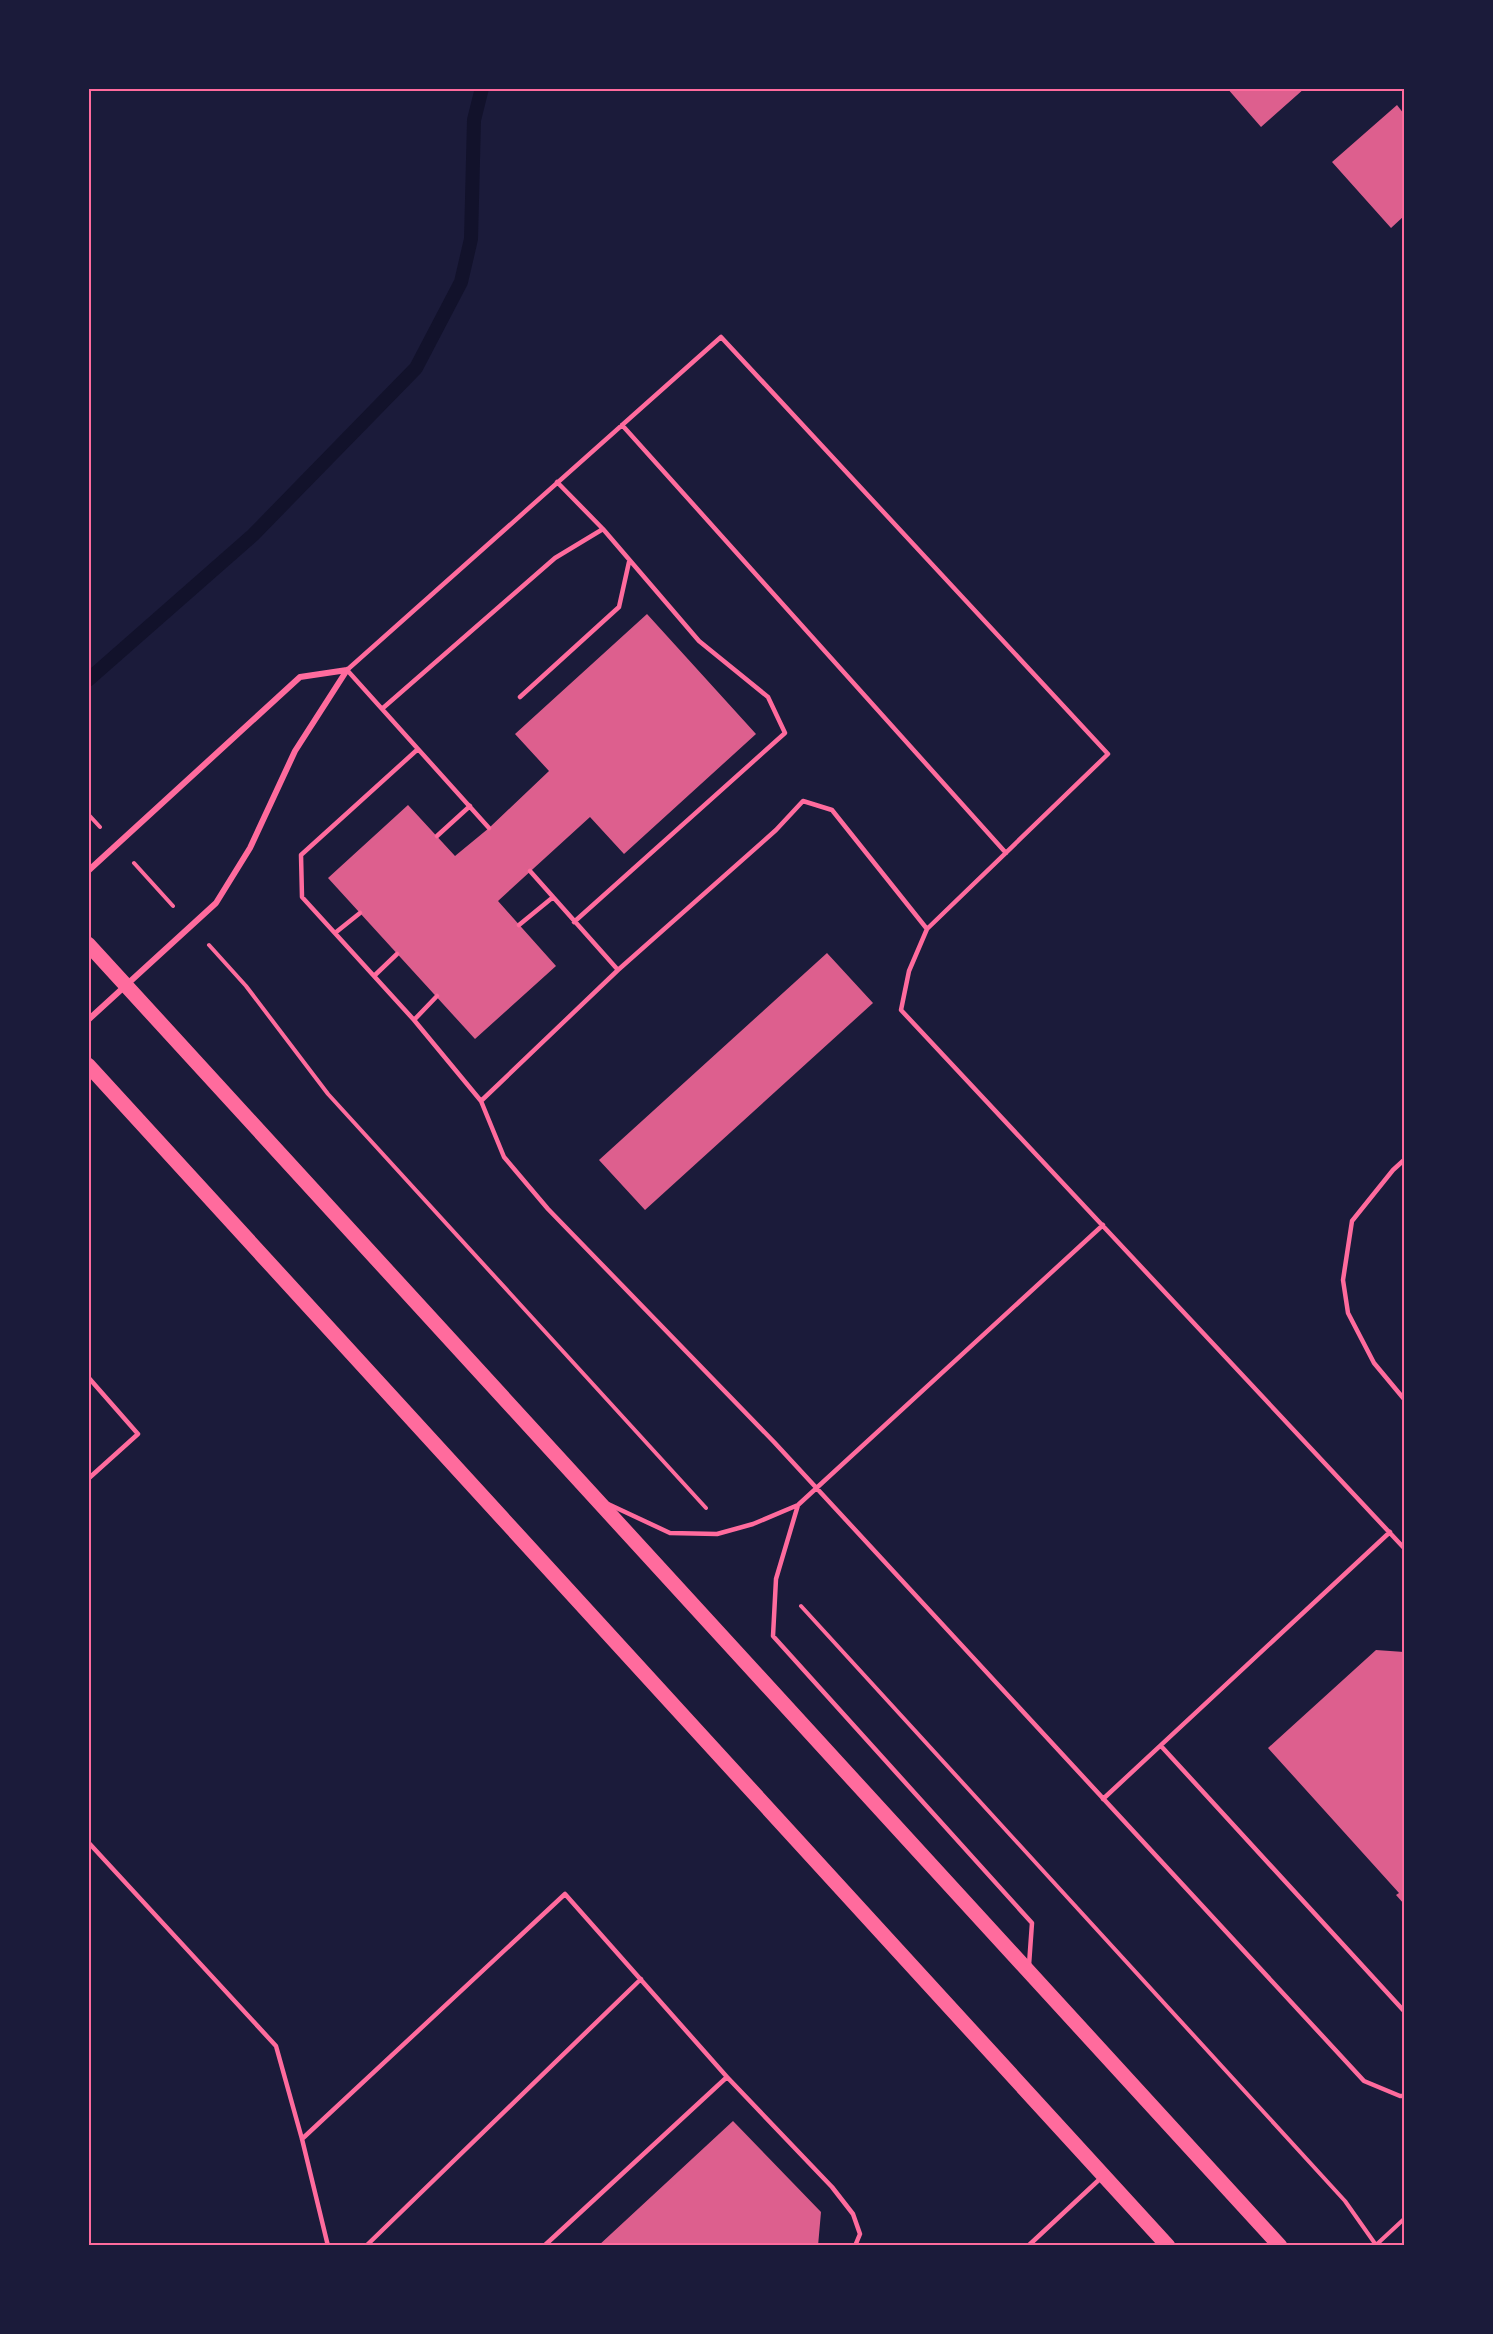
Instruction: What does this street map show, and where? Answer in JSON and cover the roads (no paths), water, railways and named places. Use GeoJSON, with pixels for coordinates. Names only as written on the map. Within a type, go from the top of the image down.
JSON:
{"type":"FeatureCollection","features":[{"type":"Feature","properties":{"kind":"main road"},"geometry":{"type":"LineString","coordinates":[[88,944],[1280,2246]]}},
{"type":"Feature","properties":{"kind":"main road"},"geometry":{"type":"LineString","coordinates":[[88,1065],[1168,2246]]}},
{"type":"Feature","properties":{"kind":"street"},"geometry":{"type":"LineString","coordinates":[[88,871],[300,677],[347,670]]}},
{"type":"Feature","properties":{"kind":"street"},"geometry":{"type":"LineString","coordinates":[[88,1020],[216,903],[250,848],[295,751],[347,670]]}},
{"type":"Feature","properties":{"kind":"lane"},"geometry":{"type":"LineString","coordinates":[[489,828],[347,670],[721,337],[1108,754],[927,929],[909,971],[901,1010],[1404,1548]]}},
{"type":"Feature","properties":{"kind":"lane"},"geometry":{"type":"LineString","coordinates":[[622,425],[1006,853]]}},
{"type":"Feature","properties":{"kind":"lane"},"geometry":{"type":"LineString","coordinates":[[558,482],[603,529],[629,562],[699,640],[768,697],[785,733],[574,922]]}},
{"type":"Feature","properties":{"kind":"lane"},"geometry":{"type":"LineString","coordinates":[[383,708],[555,558],[603,529]]}},
{"type":"Feature","properties":{"kind":"lane"},"geometry":{"type":"LineString","coordinates":[[520,696],[619,607],[629,562]]}},
{"type":"Feature","properties":{"kind":"lane"},"geometry":{"type":"LineString","coordinates":[[418,749],[301,855],[302,897],[414,1020],[481,1101],[504,1157],[548,1209],[774,1442],[1364,2081],[1404,2096]]}},
{"type":"Feature","properties":{"kind":"lane"},"geometry":{"type":"LineString","coordinates":[[481,1101],[618,970],[776,830],[803,801],[832,810],[927,929]]}},
{"type":"Feature","properties":{"kind":"lane"},"geometry":{"type":"LineString","coordinates":[[437,836],[470,806]]}},
{"type":"Feature","properties":{"kind":"lane"},"geometry":{"type":"LineString","coordinates":[[530,871],[618,970]]}},
{"type":"Feature","properties":{"kind":"lane"},"geometry":{"type":"LineString","coordinates":[[519,925],[552,898]]}},
{"type":"Feature","properties":{"kind":"lane"},"geometry":{"type":"LineString","coordinates":[[335,933],[360,913]]}},
{"type":"Feature","properties":{"kind":"lane"},"geometry":{"type":"LineString","coordinates":[[374,975],[397,954]]}},
{"type":"Feature","properties":{"kind":"lane"},"geometry":{"type":"LineString","coordinates":[[414,1020],[437,996]]}},
{"type":"Feature","properties":{"kind":"lane"},"geometry":{"type":"LineString","coordinates":[[1404,1160],[1393,1170],[1352,1221],[1343,1280],[1348,1313],[1374,1363],[1404,1399]]}},
{"type":"Feature","properties":{"kind":"lane"},"geometry":{"type":"LineString","coordinates":[[595,1497],[670,1533],[717,1534],[753,1524],[798,1504],[1103,1225]]}},
{"type":"Feature","properties":{"kind":"lane"},"geometry":{"type":"LineString","coordinates":[[88,1377],[138,1434],[88,1479]]}},
{"type":"Feature","properties":{"kind":"lane"},"geometry":{"type":"LineString","coordinates":[[798,1504],[776,1579],[772,1636],[1032,1923],[1029,1971]]}},
{"type":"Feature","properties":{"kind":"lane"},"geometry":{"type":"LineString","coordinates":[[1103,1800],[1390,1532]]}},
{"type":"Feature","properties":{"kind":"lane"},"geometry":{"type":"LineString","coordinates":[[1161,1746],[1404,2011]]}},
{"type":"Feature","properties":{"kind":"lane"},"geometry":{"type":"LineString","coordinates":[[88,1842],[276,2046],[328,2246]]}},
{"type":"Feature","properties":{"kind":"lane"},"geometry":{"type":"LineString","coordinates":[[302,2139],[565,1894],[727,2078],[832,2187],[853,2214],[860,2234],[855,2246]]}},
{"type":"Feature","properties":{"kind":"lane"},"geometry":{"type":"LineString","coordinates":[[366,2246],[641,1979]]}},
{"type":"Feature","properties":{"kind":"lane"},"geometry":{"type":"LineString","coordinates":[[544,2246],[727,2078]]}},
{"type":"Feature","properties":{"kind":"lane"},"geometry":{"type":"LineString","coordinates":[[1028,2246],[1104,2175]]}},
{"type":"Feature","properties":{"kind":"waterway"},"geometry":{"type":"LineString","coordinates":[[88,680],[253,535],[416,368],[461,282],[471,239],[474,120],[482,88]]}}]}
